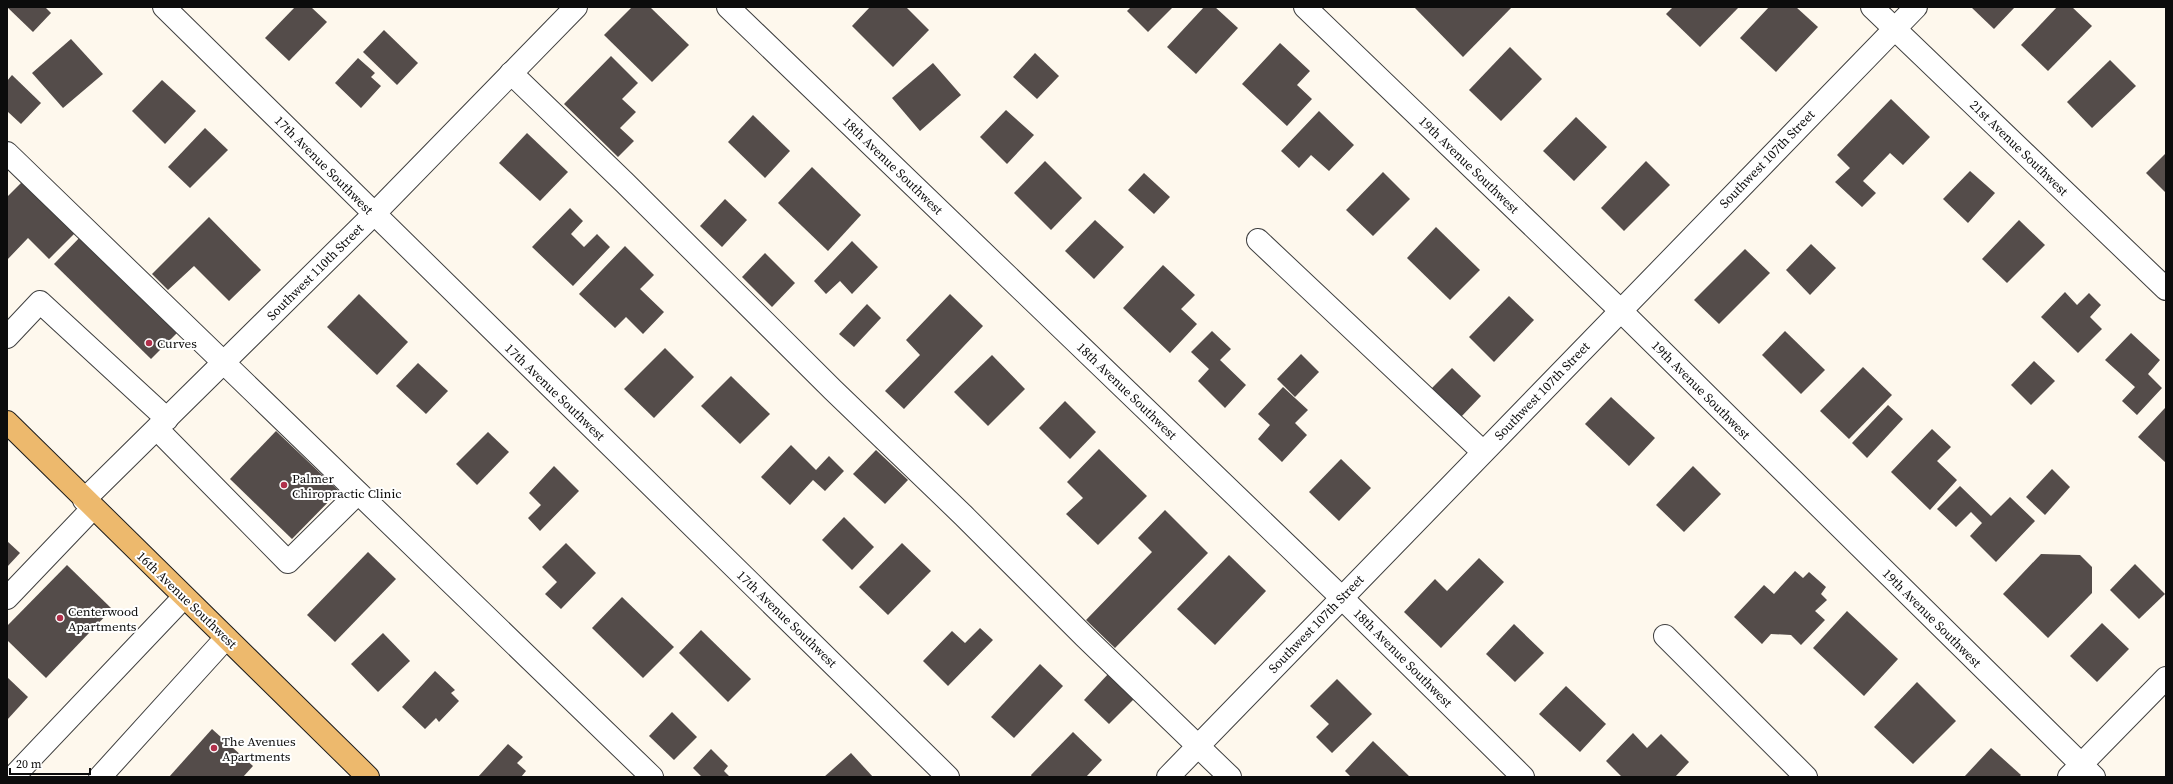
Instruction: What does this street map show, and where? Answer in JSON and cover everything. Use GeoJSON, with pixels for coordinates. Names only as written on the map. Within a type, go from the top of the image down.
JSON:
{"type":"FeatureCollection","features":[{"type":"Feature","properties":{"kind":"main road","name":"16th Avenue Southwest"},"geometry":{"type":"LineString","coordinates":[[10,430],[89,504],[368,777]]}},
{"type":"Feature","properties":{"kind":"street","name":"17th Avenue Southwest"},"geometry":{"type":"LineString","coordinates":[[164,7],[948,777]]}},
{"type":"Feature","properties":{"kind":"street","name":"Southwest 110th Street"},"geometry":{"type":"LineString","coordinates":[[7,598],[89,504],[162,424],[374,214],[576,7]]}},
{"type":"Feature","properties":{"kind":"street","name":"18th Avenue Southwest"},"geometry":{"type":"LineString","coordinates":[[728,7],[1342,598],[1523,777]]}},
{"type":"Feature","properties":{"kind":"street","name":"19th Avenue Southwest"},"geometry":{"type":"LineString","coordinates":[[1305,7],[1620,310],[2082,773]]}},
{"type":"Feature","properties":{"kind":"street","name":"21st Avenue Southwest"},"geometry":{"type":"LineString","coordinates":[[1872,7],[2166,289]]}},
{"type":"Feature","properties":{"kind":"street","name":"Southwest 107th Street"},"geometry":{"type":"LineString","coordinates":[[1168,777],[1916,7]]}},
{"type":"Feature","properties":{"kind":"street"},"geometry":{"type":"LineString","coordinates":[[511,74],[625,183],[833,390],[964,516],[1085,637],[1230,777]]}},
{"type":"Feature","properties":{"kind":"street"},"geometry":{"type":"LineString","coordinates":[[7,153],[652,777]]}},
{"type":"Feature","properties":{"kind":"street"},"geometry":{"type":"LineString","coordinates":[[1258,240],[1483,452]]}},
{"type":"Feature","properties":{"kind":"street"},"geometry":{"type":"LineString","coordinates":[[7,338],[40,302],[162,424],[288,562],[358,493]]}},
{"type":"Feature","properties":{"kind":"street"},"geometry":{"type":"LineString","coordinates":[[13,777],[184,597]]}},
{"type":"Feature","properties":{"kind":"street"},"geometry":{"type":"LineString","coordinates":[[1665,636],[1806,777]]}},
{"type":"Feature","properties":{"kind":"street"},"geometry":{"type":"LineString","coordinates":[[100,777],[226,638]]}},
{"type":"Feature","properties":{"kind":"street"},"geometry":{"type":"LineString","coordinates":[[2082,773],[2166,678]]}},
{"type":"Feature","properties":{"kind":"building"},"geometry":{"type":"Polygon","coordinates":[[[7,7],[45,7],[51,13],[33,32],[7,7]]]}},
{"type":"Feature","properties":{"kind":"building"},"geometry":{"type":"Polygon","coordinates":[[[295,7],[311,7],[327,22],[289,61],[265,38],[295,7]]]}},
{"type":"Feature","properties":{"kind":"building"},"geometry":{"type":"Polygon","coordinates":[[[632,7],[650,7],[689,45],[652,82],[604,35],[632,7]]]}},
{"type":"Feature","properties":{"kind":"building"},"geometry":{"type":"Polygon","coordinates":[[[870,7],[906,7],[929,30],[893,67],[852,26],[870,7]]]}},
{"type":"Feature","properties":{"kind":"building"},"geometry":{"type":"Polygon","coordinates":[[[1131,7],[1173,7],[1148,32],[1127,11],[1131,7]]]}},
{"type":"Feature","properties":{"kind":"building"},"geometry":{"type":"Polygon","coordinates":[[[1204,7],[1215,7],[1238,28],[1196,74],[1167,47],[1204,7]]]}},
{"type":"Feature","properties":{"kind":"building"},"geometry":{"type":"Polygon","coordinates":[[[1414,7],[1512,7],[1463,57],[1414,7]]]}},
{"type":"Feature","properties":{"kind":"building"},"geometry":{"type":"Polygon","coordinates":[[[1673,7],[1739,7],[1700,47],[1666,14],[1673,7]]]}},
{"type":"Feature","properties":{"kind":"building"},"geometry":{"type":"Polygon","coordinates":[[[1769,7],[1796,7],[1818,27],[1776,72],[1740,38],[1769,7]]]}},
{"type":"Feature","properties":{"kind":"building"},"geometry":{"type":"Polygon","coordinates":[[[1971,7],[2015,7],[1994,29],[1971,7]]]}},
{"type":"Feature","properties":{"kind":"building"},"geometry":{"type":"Polygon","coordinates":[[[2057,7],[2072,7],[2092,26],[2048,71],[2021,45],[2057,7]]]}},
{"type":"Feature","properties":{"kind":"building"},"geometry":{"type":"Polygon","coordinates":[[[384,30],[418,63],[397,85],[363,52],[384,30]]]}},
{"type":"Feature","properties":{"kind":"building"},"geometry":{"type":"Polygon","coordinates":[[[71,39],[103,74],[63,108],[32,73],[71,39]]]}},
{"type":"Feature","properties":{"kind":"building"},"geometry":{"type":"Polygon","coordinates":[[[1280,43],[1310,71],[1297,85],[1312,99],[1287,126],[1242,84],[1280,43]]]}},
{"type":"Feature","properties":{"kind":"building"},"geometry":{"type":"Polygon","coordinates":[[[1510,47],[1542,79],[1501,121],[1469,90],[1510,47]]]}},
{"type":"Feature","properties":{"kind":"building"},"geometry":{"type":"Polygon","coordinates":[[[1035,53],[1059,76],[1037,99],[1013,77],[1035,53]]]}},
{"type":"Feature","properties":{"kind":"building"},"geometry":{"type":"Polygon","coordinates":[[[611,56],[638,83],[622,99],[636,112],[620,128],[634,141],[618,157],[564,104],[611,56]]]}},
{"type":"Feature","properties":{"kind":"building"},"geometry":{"type":"Polygon","coordinates":[[[358,58],[375,73],[371,77],[381,86],[361,108],[335,83],[358,58]]]}},
{"type":"Feature","properties":{"kind":"building"},"geometry":{"type":"Polygon","coordinates":[[[2110,60],[2136,86],[2092,128],[2067,102],[2110,60]]]}},
{"type":"Feature","properties":{"kind":"building"},"geometry":{"type":"Polygon","coordinates":[[[933,63],[961,95],[920,131],[892,98],[933,63]]]}},
{"type":"Feature","properties":{"kind":"building"},"geometry":{"type":"Polygon","coordinates":[[[12,75],[41,103],[21,124],[7,111],[7,81],[12,75]]]}},
{"type":"Feature","properties":{"kind":"building"},"geometry":{"type":"Polygon","coordinates":[[[162,80],[196,111],[165,144],[132,111],[162,80]]]}},
{"type":"Feature","properties":{"kind":"building"},"geometry":{"type":"Polygon","coordinates":[[[1891,99],[1930,137],[1903,165],[1890,153],[1863,181],[1876,193],[1862,207],[1835,182],[1850,168],[1837,155],[1891,99]]]}},
{"type":"Feature","properties":{"kind":"building"},"geometry":{"type":"Polygon","coordinates":[[[1006,110],[1034,135],[1007,164],[980,137],[1006,110]]]}},
{"type":"Feature","properties":{"kind":"building"},"geometry":{"type":"Polygon","coordinates":[[[1319,111],[1354,145],[1329,171],[1311,155],[1299,168],[1281,151],[1319,111]]]}},
{"type":"Feature","properties":{"kind":"building"},"geometry":{"type":"Polygon","coordinates":[[[753,115],[790,151],[765,178],[728,142],[753,115]]]}},
{"type":"Feature","properties":{"kind":"building"},"geometry":{"type":"Polygon","coordinates":[[[1576,117],[1607,147],[1574,181],[1543,151],[1576,117]]]}},
{"type":"Feature","properties":{"kind":"building"},"geometry":{"type":"Polygon","coordinates":[[[205,128],[228,150],[190,188],[168,167],[205,128]]]}},
{"type":"Feature","properties":{"kind":"building"},"geometry":{"type":"Polygon","coordinates":[[[527,133],[568,172],[540,201],[499,163],[527,133]]]}},
{"type":"Feature","properties":{"kind":"building"},"geometry":{"type":"Polygon","coordinates":[[[2166,153],[2166,193],[2146,173],[2166,153]]]}},
{"type":"Feature","properties":{"kind":"building"},"geometry":{"type":"Polygon","coordinates":[[[1045,161],[1082,198],[1051,230],[1014,193],[1045,161]]]}},
{"type":"Feature","properties":{"kind":"building"},"geometry":{"type":"Polygon","coordinates":[[[1646,161],[1670,185],[1624,231],[1601,208],[1646,161]]]}},
{"type":"Feature","properties":{"kind":"building"},"geometry":{"type":"Polygon","coordinates":[[[812,167],[861,215],[828,251],[778,203],[812,167]]]}},
{"type":"Feature","properties":{"kind":"building"},"geometry":{"type":"Polygon","coordinates":[[[1970,171],[1995,193],[1968,223],[1943,199],[1970,171]]]}},
{"type":"Feature","properties":{"kind":"building"},"geometry":{"type":"Polygon","coordinates":[[[1383,172],[1410,199],[1373,236],[1346,210],[1383,172]]]}},
{"type":"Feature","properties":{"kind":"building"},"geometry":{"type":"Polygon","coordinates":[[[1144,173],[1170,197],[1154,214],[1128,190],[1144,173]]]}},
{"type":"Feature","properties":{"kind":"building"},"geometry":{"type":"Polygon","coordinates":[[[25,179],[78,230],[49,259],[28,238],[7,260],[7,197],[25,179]]]}},
{"type":"Feature","properties":{"kind":"building"},"geometry":{"type":"Polygon","coordinates":[[[725,199],[747,220],[722,247],[700,226],[725,199]]]}},
{"type":"Feature","properties":{"kind":"building"},"geometry":{"type":"Polygon","coordinates":[[[570,208],[583,221],[571,234],[584,247],[597,234],[610,247],[573,286],[532,247],[570,208]]]}},
{"type":"Feature","properties":{"kind":"building"},"geometry":{"type":"Polygon","coordinates":[[[209,217],[261,270],[229,301],[194,266],[168,290],[152,274],[209,217]]]}},
{"type":"Feature","properties":{"kind":"building"},"geometry":{"type":"Polygon","coordinates":[[[1095,220],[1124,247],[1094,279],[1065,251],[1095,220]]]}},
{"type":"Feature","properties":{"kind":"building"},"geometry":{"type":"Polygon","coordinates":[[[2019,220],[2045,245],[2007,283],[1982,259],[2019,220]]]}},
{"type":"Feature","properties":{"kind":"building"},"geometry":{"type":"Polygon","coordinates":[[[1436,227],[1480,270],[1450,300],[1407,258],[1436,227]]]}},
{"type":"Feature","properties":{"kind":"building"},"geometry":{"type":"Polygon","coordinates":[[[83,234],[180,330],[151,359],[54,264],[83,234]]]}},
{"type":"Feature","properties":{"kind":"building"},"geometry":{"type":"Polygon","coordinates":[[[852,241],[878,267],[852,294],[840,281],[826,294],[814,281],[852,241]]]}},
{"type":"Feature","properties":{"kind":"building"},"geometry":{"type":"Polygon","coordinates":[[[1811,244],[1836,268],[1810,295],[1786,270],[1811,244]]]}},
{"type":"Feature","properties":{"kind":"building"},"geometry":{"type":"Polygon","coordinates":[[[625,246],[654,275],[640,289],[664,312],[643,334],[626,317],[615,328],[579,294],[625,246]]]}},
{"type":"Feature","properties":{"kind":"building"},"geometry":{"type":"Polygon","coordinates":[[[1745,249],[1770,273],[1719,324],[1694,300],[1745,249]]]}},
{"type":"Feature","properties":{"kind":"building"},"geometry":{"type":"Polygon","coordinates":[[[765,253],[795,283],[772,307],[742,277],[765,253]]]}},
{"type":"Feature","properties":{"kind":"building"},"geometry":{"type":"Polygon","coordinates":[[[1163,265],[1195,295],[1181,309],[1197,324],[1170,353],[1123,308],[1163,265]]]}},
{"type":"Feature","properties":{"kind":"building"},"geometry":{"type":"Polygon","coordinates":[[[2065,292],[2077,305],[2089,293],[2101,305],[2090,317],[2102,329],[2078,353],[2041,317],[2065,292]]]}},
{"type":"Feature","properties":{"kind":"building"},"geometry":{"type":"Polygon","coordinates":[[[359,294],[408,342],[377,375],[327,327],[359,294]]]}},
{"type":"Feature","properties":{"kind":"building"},"geometry":{"type":"Polygon","coordinates":[[[950,294],[983,326],[904,409],[885,391],[920,355],[906,340],[950,294]]]}},
{"type":"Feature","properties":{"kind":"building"},"geometry":{"type":"Polygon","coordinates":[[[1509,296],[1534,320],[1494,362],[1469,337],[1509,296]]]}},
{"type":"Feature","properties":{"kind":"building"},"geometry":{"type":"Polygon","coordinates":[[[867,304],[881,318],[854,347],[839,334],[867,304]]]}},
{"type":"Feature","properties":{"kind":"building"},"geometry":{"type":"Polygon","coordinates":[[[1212,331],[1231,349],[1220,360],[1246,385],[1225,408],[1198,381],[1209,369],[1191,352],[1212,331]]]}},
{"type":"Feature","properties":{"kind":"building"},"geometry":{"type":"Polygon","coordinates":[[[1785,331],[1825,370],[1801,394],[1762,355],[1785,331]]]}},
{"type":"Feature","properties":{"kind":"building"},"geometry":{"type":"Polygon","coordinates":[[[2131,333],[2160,360],[2148,374],[2162,388],[2137,415],[2122,401],[2135,387],[2105,360],[2131,333]]]}},
{"type":"Feature","properties":{"kind":"building"},"geometry":{"type":"Polygon","coordinates":[[[665,348],[694,377],[654,418],[624,389],[665,348]]]}},
{"type":"Feature","properties":{"kind":"building"},"geometry":{"type":"Polygon","coordinates":[[[1301,354],[1319,372],[1295,397],[1277,379],[1301,354]]]}},
{"type":"Feature","properties":{"kind":"building"},"geometry":{"type":"Polygon","coordinates":[[[992,355],[1025,389],[988,426],[954,392],[992,355]]]}},
{"type":"Feature","properties":{"kind":"building"},"geometry":{"type":"Polygon","coordinates":[[[2034,361],[2055,381],[2031,405],[2011,385],[2034,361]]]}},
{"type":"Feature","properties":{"kind":"building"},"geometry":{"type":"Polygon","coordinates":[[[418,363],[448,391],[426,414],[396,386],[418,363]]]}},
{"type":"Feature","properties":{"kind":"building"},"geometry":{"type":"Polygon","coordinates":[[[1863,367],[1892,395],[1849,439],[1820,411],[1863,367]]]}},
{"type":"Feature","properties":{"kind":"building"},"geometry":{"type":"Polygon","coordinates":[[[1452,368],[1481,396],[1461,417],[1431,389],[1452,368]]]}},
{"type":"Feature","properties":{"kind":"building"},"geometry":{"type":"Polygon","coordinates":[[[731,376],[770,414],[740,444],[701,406],[731,376]]]}},
{"type":"Feature","properties":{"kind":"building"},"geometry":{"type":"Polygon","coordinates":[[[1283,387],[1308,410],[1295,423],[1307,435],[1282,462],[1258,439],[1270,425],[1258,414],[1283,387]]]}},
{"type":"Feature","properties":{"kind":"building"},"geometry":{"type":"Polygon","coordinates":[[[1611,397],[1655,438],[1629,466],[1585,424],[1611,397]]]}},
{"type":"Feature","properties":{"kind":"building"},"geometry":{"type":"Polygon","coordinates":[[[1065,401],[1096,432],[1070,459],[1039,428],[1065,401]]]}},
{"type":"Feature","properties":{"kind":"building"},"geometry":{"type":"Polygon","coordinates":[[[1888,405],[1903,419],[1867,458],[1852,443],[1888,405]]]}},
{"type":"Feature","properties":{"kind":"building"},"geometry":{"type":"Polygon","coordinates":[[[2166,408],[2166,463],[2138,437],[2166,408]]]}},
{"type":"Feature","properties":{"kind":"building"},"geometry":{"type":"Polygon","coordinates":[[[1932,429],[1951,447],[1937,461],[1957,480],[1930,510],[1891,472],[1932,429]]]}},
{"type":"Feature","properties":{"kind":"building","name":"Palmer Chiropractic Clinic"},"geometry":{"type":"Polygon","coordinates":[[[276,431],[339,491],[292,539],[230,479],[276,431]]]}},
{"type":"Feature","properties":{"kind":"building"},"geometry":{"type":"Polygon","coordinates":[[[488,432],[509,452],[477,485],[456,464],[488,432]]]}},
{"type":"Feature","properties":{"kind":"building"},"geometry":{"type":"Polygon","coordinates":[[[791,445],[816,470],[829,456],[844,471],[825,491],[813,480],[790,505],[761,477],[791,445]]]}},
{"type":"Feature","properties":{"kind":"building"},"geometry":{"type":"Polygon","coordinates":[[[1099,449],[1147,496],[1098,545],[1066,514],[1083,498],[1067,482],[1099,449]]]}},
{"type":"Feature","properties":{"kind":"building"},"geometry":{"type":"Polygon","coordinates":[[[876,450],[908,480],[885,504],[853,474],[876,450]]]}},
{"type":"Feature","properties":{"kind":"building"},"geometry":{"type":"Polygon","coordinates":[[[1341,459],[1371,488],[1339,521],[1309,492],[1341,459]]]}},
{"type":"Feature","properties":{"kind":"building"},"geometry":{"type":"Polygon","coordinates":[[[554,466],[579,491],[540,531],[528,518],[541,505],[529,493],[554,466]]]}},
{"type":"Feature","properties":{"kind":"building"},"geometry":{"type":"Polygon","coordinates":[[[1693,466],[1721,494],[1684,532],[1656,505],[1693,466]]]}},
{"type":"Feature","properties":{"kind":"building"},"geometry":{"type":"Polygon","coordinates":[[[2052,469],[2070,487],[2045,515],[2026,497],[2052,469]]]}},
{"type":"Feature","properties":{"kind":"building"},"geometry":{"type":"Polygon","coordinates":[[[1960,486],[1991,516],[2010,497],[2035,521],[1996,562],[1970,536],[1982,523],[1971,512],[1956,527],[1937,509],[1960,486]]]}},
{"type":"Feature","properties":{"kind":"building"},"geometry":{"type":"Polygon","coordinates":[[[1165,510],[1208,553],[1115,648],[1086,620],[1152,552],[1138,538],[1165,510]]]}},
{"type":"Feature","properties":{"kind":"building"},"geometry":{"type":"Polygon","coordinates":[[[844,517],[874,547],[852,570],[822,540],[844,517]]]}},
{"type":"Feature","properties":{"kind":"building"},"geometry":{"type":"Polygon","coordinates":[[[7,541],[20,553],[7,567],[7,541]]]}},
{"type":"Feature","properties":{"kind":"building"},"geometry":{"type":"Polygon","coordinates":[[[566,543],[596,573],[561,609],[545,594],[557,582],[542,567],[566,543]]]}},
{"type":"Feature","properties":{"kind":"building"},"geometry":{"type":"Polygon","coordinates":[[[902,543],[931,571],[888,615],[859,587],[902,543]]]}},
{"type":"Feature","properties":{"kind":"building"},"geometry":{"type":"Polygon","coordinates":[[[368,552],[396,579],[335,642],[307,615],[368,552]]]}},
{"type":"Feature","properties":{"kind":"building"},"geometry":{"type":"Polygon","coordinates":[[[2041,554],[2080,555],[2092,567],[2092,593],[2048,638],[2003,594],[2041,554]]]}},
{"type":"Feature","properties":{"kind":"building"},"geometry":{"type":"Polygon","coordinates":[[[1229,555],[1266,591],[1215,645],[1177,609],[1229,555]]]}},
{"type":"Feature","properties":{"kind":"building"},"geometry":{"type":"Polygon","coordinates":[[[1479,558],[1504,582],[1441,648],[1404,612],[1435,579],[1447,591],[1479,558]]]}},
{"type":"Feature","properties":{"kind":"building"},"geometry":{"type":"Polygon","coordinates":[[[2135,564],[2165,594],[2139,619],[2110,590],[2135,564]]]}},
{"type":"Feature","properties":{"kind":"building","name":"Centerwood Apartments"},"geometry":{"type":"Polygon","coordinates":[[[67,565],[112,609],[46,678],[7,640],[7,626],[67,565]]]}},
{"type":"Feature","properties":{"kind":"building"},"geometry":{"type":"Polygon","coordinates":[[[1795,571],[1803,578],[1809,572],[1826,587],[1821,594],[1827,600],[1815,611],[1825,620],[1801,645],[1791,635],[1771,634],[1762,644],[1734,617],[1764,585],[1774,594],[1795,571]]]}},
{"type":"Feature","properties":{"kind":"building"},"geometry":{"type":"Polygon","coordinates":[[[622,597],[674,647],[643,678],[592,628],[622,597]]]}},
{"type":"Feature","properties":{"kind":"building"},"geometry":{"type":"Polygon","coordinates":[[[1847,611],[1898,659],[1864,696],[1813,648],[1847,611]]]}},
{"type":"Feature","properties":{"kind":"building"},"geometry":{"type":"Polygon","coordinates":[[[2102,623],[2129,649],[2097,682],[2070,656],[2102,623]]]}},
{"type":"Feature","properties":{"kind":"building"},"geometry":{"type":"Polygon","coordinates":[[[1514,624],[1544,653],[1515,682],[1486,654],[1514,624]]]}},
{"type":"Feature","properties":{"kind":"building"},"geometry":{"type":"Polygon","coordinates":[[[980,628],[993,640],[948,686],[923,661],[952,631],[965,643],[980,628]]]}},
{"type":"Feature","properties":{"kind":"building"},"geometry":{"type":"Polygon","coordinates":[[[701,630],[751,679],[728,702],[679,653],[701,630]]]}},
{"type":"Feature","properties":{"kind":"building"},"geometry":{"type":"Polygon","coordinates":[[[383,633],[410,661],[378,692],[351,664],[383,633]]]}},
{"type":"Feature","properties":{"kind":"building"},"geometry":{"type":"Polygon","coordinates":[[[1040,664],[1063,686],[1014,738],[991,717],[1040,664]]]}},
{"type":"Feature","properties":{"kind":"building"},"geometry":{"type":"Polygon","coordinates":[[[435,671],[455,690],[451,693],[459,701],[439,722],[436,718],[425,729],[402,707],[435,671]]]}},
{"type":"Feature","properties":{"kind":"building"},"geometry":{"type":"Polygon","coordinates":[[[1109,673],[1135,698],[1109,724],[1084,700],[1109,673]]]}},
{"type":"Feature","properties":{"kind":"building"},"geometry":{"type":"Polygon","coordinates":[[[7,677],[28,697],[7,720],[7,677]]]}},
{"type":"Feature","properties":{"kind":"building"},"geometry":{"type":"Polygon","coordinates":[[[1337,679],[1372,714],[1332,753],[1316,737],[1329,724],[1310,706],[1337,679]]]}},
{"type":"Feature","properties":{"kind":"building"},"geometry":{"type":"Polygon","coordinates":[[[1917,682],[1956,721],[1913,764],[1874,727],[1917,682]]]}},
{"type":"Feature","properties":{"kind":"building"},"geometry":{"type":"Polygon","coordinates":[[[1566,686],[1606,724],[1580,752],[1539,714],[1566,686]]]}},
{"type":"Feature","properties":{"kind":"building"},"geometry":{"type":"Polygon","coordinates":[[[672,712],[697,737],[674,760],[649,736],[672,712]]]}},
{"type":"Feature","properties":{"kind":"building","name":"The Avenues Apartments"},"geometry":{"type":"Polygon","coordinates":[[[212,729],[253,766],[243,777],[169,777],[212,729]]]}},
{"type":"Feature","properties":{"kind":"building"},"geometry":{"type":"Polygon","coordinates":[[[1073,732],[1102,760],[1086,777],[1032,777],[1031,775],[1073,732]]]}},
{"type":"Feature","properties":{"kind":"building"},"geometry":{"type":"Polygon","coordinates":[[[1633,733],[1647,748],[1661,734],[1689,762],[1675,777],[1622,777],[1606,761],[1633,733]]]}},
{"type":"Feature","properties":{"kind":"building"},"geometry":{"type":"Polygon","coordinates":[[[1373,741],[1410,777],[1351,777],[1345,771],[1373,741]]]}},
{"type":"Feature","properties":{"kind":"building"},"geometry":{"type":"Polygon","coordinates":[[[508,744],[523,757],[517,763],[526,771],[521,777],[478,777],[508,744]]]}},
{"type":"Feature","properties":{"kind":"building"},"geometry":{"type":"Polygon","coordinates":[[[1991,748],[2021,775],[2019,777],[1964,777],[1991,748]]]}},
{"type":"Feature","properties":{"kind":"building"},"geometry":{"type":"Polygon","coordinates":[[[711,749],[728,766],[724,771],[730,777],[702,777],[693,768],[711,749]]]}},
{"type":"Feature","properties":{"kind":"building"},"geometry":{"type":"Polygon","coordinates":[[[851,753],[873,777],[824,777],[851,753]]]}},
{"type":"Feature","properties":{"kind":"place","name":"Curves"},"geometry":{"type":"Point","coordinates":[149,343]}},
{"type":"Feature","properties":{"kind":"place","name":"Palmer Chiropractic Clinic"},"geometry":{"type":"Point","coordinates":[284,485]}},
{"type":"Feature","properties":{"kind":"place","name":"Centerwood Apartments"},"geometry":{"type":"Point","coordinates":[60,618]}},
{"type":"Feature","properties":{"kind":"place","name":"The Avenues Apartments"},"geometry":{"type":"Point","coordinates":[214,748]}}]}
